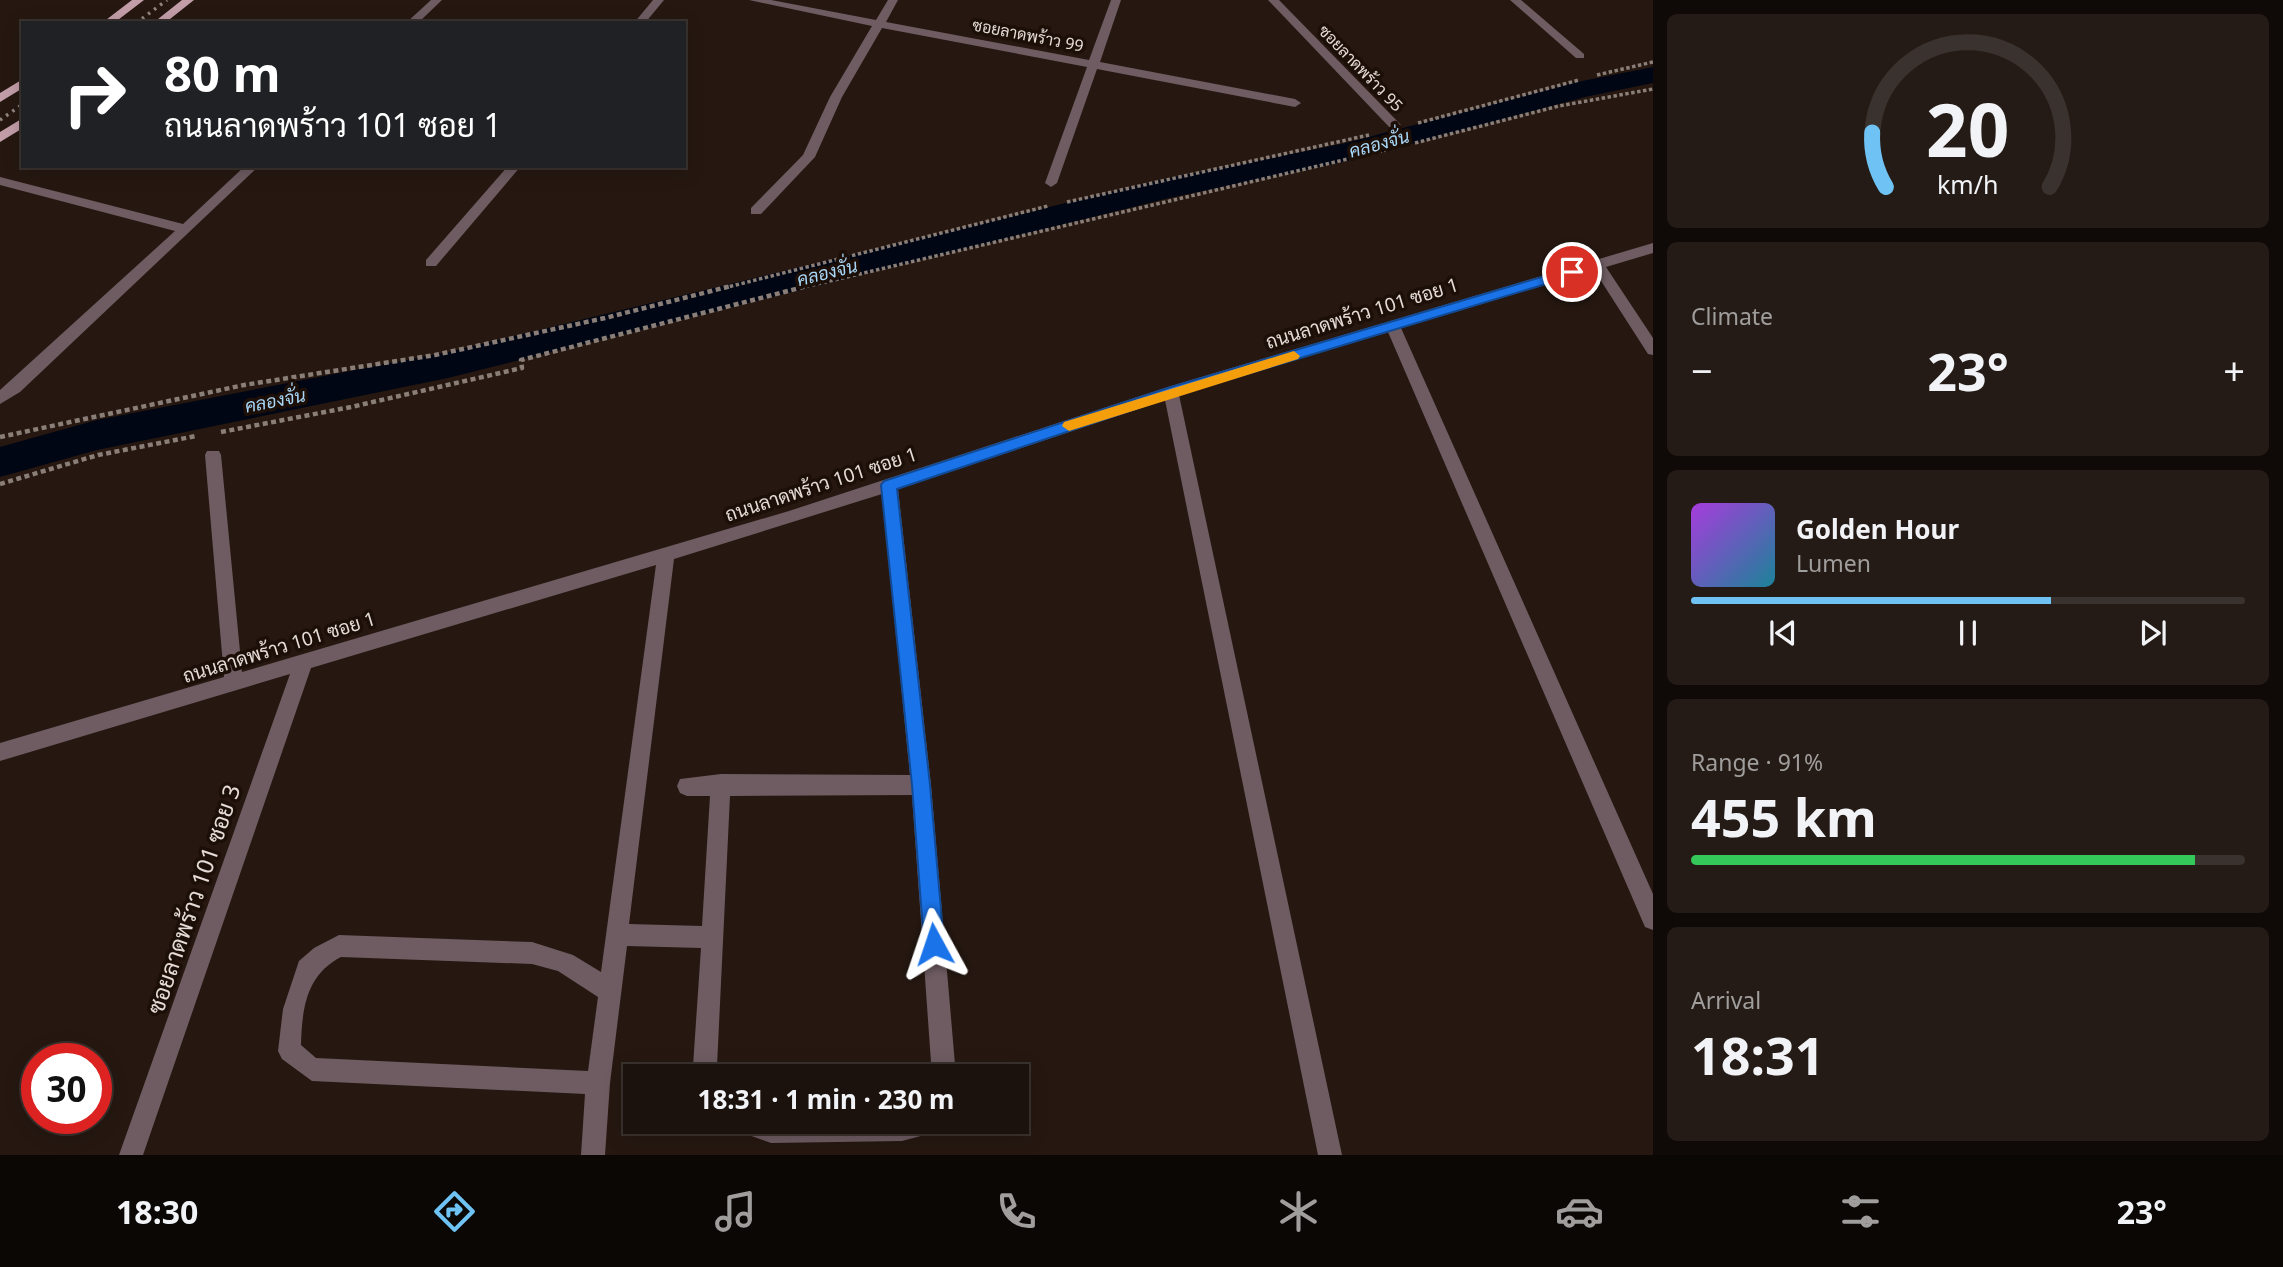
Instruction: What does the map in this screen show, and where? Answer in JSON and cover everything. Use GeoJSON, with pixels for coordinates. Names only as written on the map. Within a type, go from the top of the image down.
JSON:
{"type":"FeatureCollection","features":[{"type":"Feature","properties":{"kind":"main road"},"geometry":{"type":"LineString","coordinates":[[110,21],[139,0]]}},
{"type":"Feature","properties":{"kind":"main road"},"geometry":{"type":"LineString","coordinates":[[161,21],[189,0]]}},
{"type":"Feature","properties":{"kind":"main road"},"geometry":{"type":"LineString","coordinates":[[0,98],[21,83]]}},
{"type":"Feature","properties":{"kind":"main road"},"geometry":{"type":"LineString","coordinates":[[0,138],[21,123]]}},
{"type":"Feature","properties":{"kind":"street"},"geometry":{"type":"LineString","coordinates":[[413,21],[437,0]]}},
{"type":"Feature","properties":{"kind":"street"},"geometry":{"type":"LineString","coordinates":[[641,21],[659,0]]}},
{"type":"Feature","properties":{"kind":"street","name":"ซอยลาดพร้าว 99"},"geometry":{"type":"LineString","coordinates":[[754,0],[1295,103]]}},
{"type":"Feature","properties":{"kind":"street"},"geometry":{"type":"LineString","coordinates":[[756,211],[808,158],[836,97],[893,0]]}},
{"type":"Feature","properties":{"kind":"street"},"geometry":{"type":"LineString","coordinates":[[1052,183],[1116,0]]}},
{"type":"Feature","properties":{"kind":"street","name":"ซอยลาดพร้าว 95"},"geometry":{"type":"LineString","coordinates":[[1273,0],[1397,128]]}},
{"type":"Feature","properties":{"kind":"street"},"geometry":{"type":"LineString","coordinates":[[1515,0],[1580,56]]}},
{"type":"Feature","properties":{"kind":"street"},"geometry":{"type":"LineString","coordinates":[[0,398],[15,388],[251,168]]}},
{"type":"Feature","properties":{"kind":"street"},"geometry":{"type":"LineString","coordinates":[[430,264],[513,168]]}},
{"type":"Feature","properties":{"kind":"street"},"geometry":{"type":"LineString","coordinates":[[0,181],[184,229]]}},
{"type":"Feature","properties":{"kind":"street","name":"ถนนลาดพร้าว 101 ซอย 1"},"geometry":{"type":"LineString","coordinates":[[0,752],[666,554],[889,485],[1171,392],[1653,248]]}},
{"type":"Feature","properties":{"kind":"street"},"geometry":{"type":"LineString","coordinates":[[1598,264],[1653,350]]}},
{"type":"Feature","properties":{"kind":"street"},"geometry":{"type":"LineString","coordinates":[[1393,326],[1653,919]]}},
{"type":"Feature","properties":{"kind":"street"},"geometry":{"type":"LineString","coordinates":[[1171,392],[1330,1155]]}},
{"type":"Feature","properties":{"kind":"street"},"geometry":{"type":"LineString","coordinates":[[213,455],[234,682]]}},
{"type":"Feature","properties":{"kind":"street"},"geometry":{"type":"LineString","coordinates":[[889,485],[921,785],[943,1064]]}},
{"type":"Feature","properties":{"kind":"street"},"geometry":{"type":"LineString","coordinates":[[593,1155],[598,1083],[666,554]]}},
{"type":"Feature","properties":{"kind":"street","name":"ซอยลาดพร้าว 101 ซอย 3"},"geometry":{"type":"LineString","coordinates":[[131,1155],[304,661]]}},
{"type":"Feature","properties":{"kind":"street"},"geometry":{"type":"LineString","coordinates":[[705,1064],[721,785]]}},
{"type":"Feature","properties":{"kind":"street"},"geometry":{"type":"LineString","coordinates":[[687,786],[921,785]]}},
{"type":"Feature","properties":{"kind":"street"},"geometry":{"type":"LineString","coordinates":[[618,935],[711,937]]}},
{"type":"Feature","properties":{"kind":"street"},"geometry":{"type":"LineString","coordinates":[[598,1083],[312,1069],[290,1051],[288,1035],[306,970],[320,956],[339,946],[519,952],[556,956],[573,964],[610,993]]}},
{"type":"Feature","properties":{"kind":"path"},"geometry":{"type":"LineString","coordinates":[[0,437],[244,385],[435,355],[605,318],[991,219],[1397,128],[1653,62]]}},
{"type":"Feature","properties":{"kind":"path"},"geometry":{"type":"LineString","coordinates":[[1413,144],[1584,100],[1653,89]]}},
{"type":"Feature","properties":{"kind":"path"},"geometry":{"type":"LineString","coordinates":[[215,433],[351,407],[522,368],[520,360],[885,266],[1388,150]]}},
{"type":"Feature","properties":{"kind":"path"},"geometry":{"type":"LineString","coordinates":[[0,484],[98,455],[203,435]]}},
{"type":"Feature","properties":{"kind":"waterway","name":"คลองจั่น"},"geometry":{"type":"LineString","coordinates":[[0,462],[97,435],[448,365],[1169,188],[1348,152],[1582,89],[1653,75]]}},
{"type":"Feature","properties":{"kind":"railway"},"geometry":{"type":"LineString","coordinates":[[139,21],[167,0]]}},
{"type":"Feature","properties":{"kind":"railway"},"geometry":{"type":"LineString","coordinates":[[0,120],[21,105]]}},
{"type":"Feature","properties":{"kind":"slow traffic"},"geometry":{"type":"LineString","coordinates":[[1069,426],[1171,392],[1294,356]]}},
{"type":"Feature","properties":{"kind":"route"},"geometry":{"type":"LineString","coordinates":[[934,944],[921,785],[889,485],[1171,392],[1572,272]]}}]}
